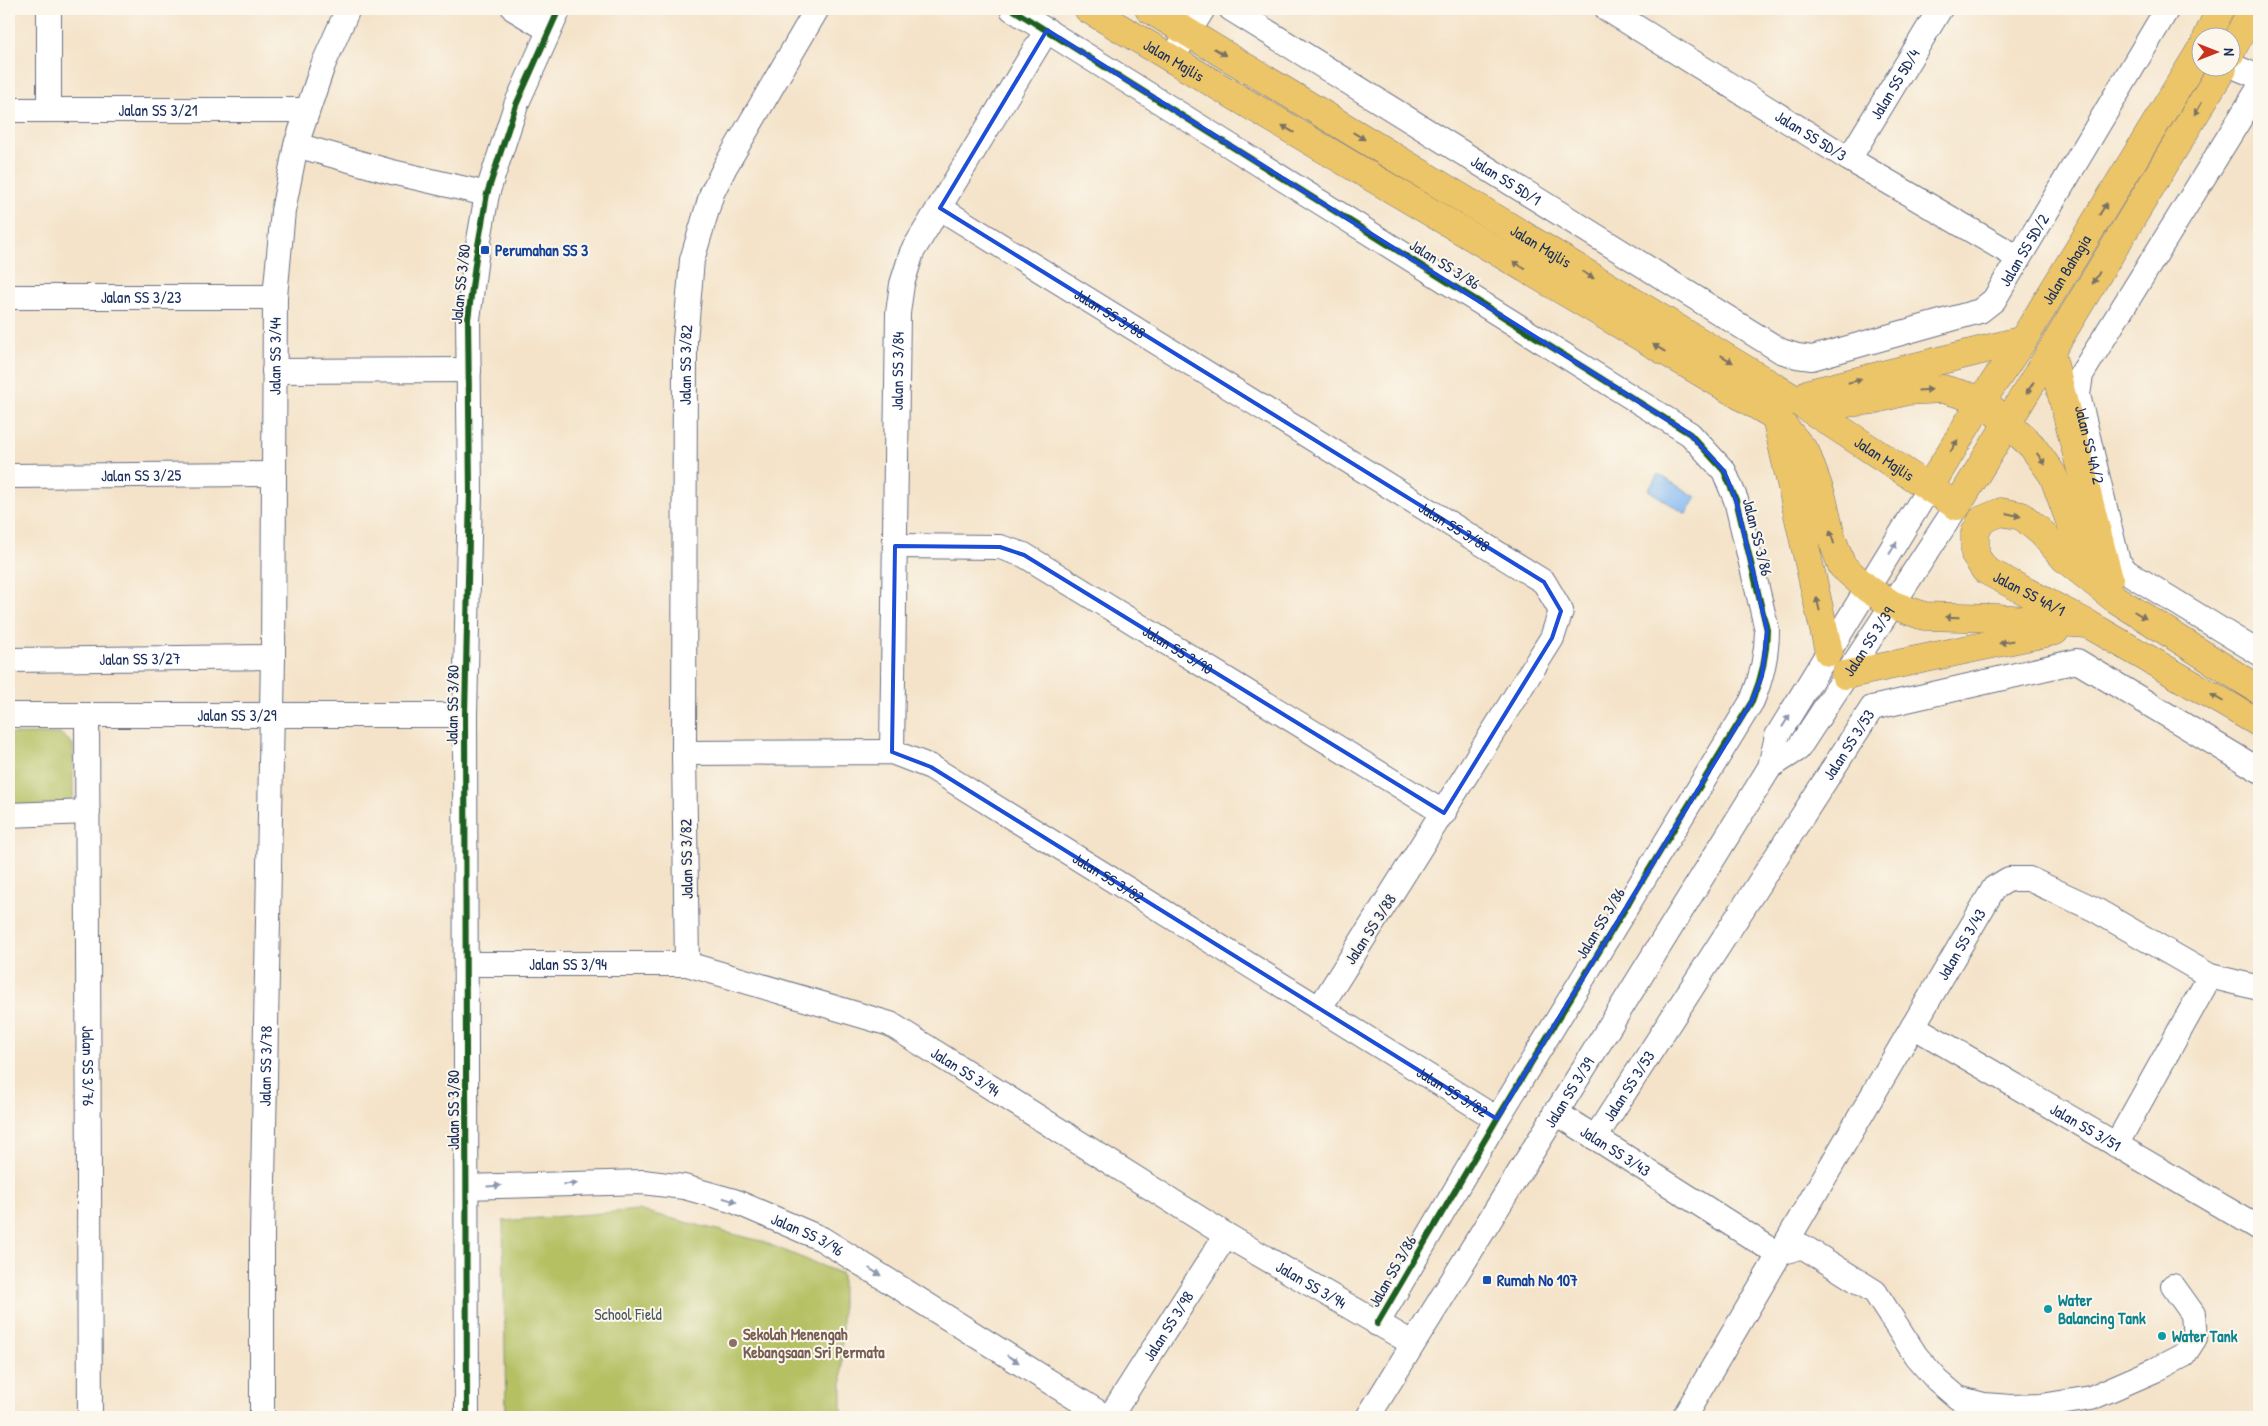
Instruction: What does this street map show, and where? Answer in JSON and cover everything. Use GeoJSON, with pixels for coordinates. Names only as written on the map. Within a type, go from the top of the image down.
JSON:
{"type":"FeatureCollection","features":[{"type":"Feature","properties":{"kind":"main road","name":"Jalan Majlis"},"geometry":{"type":"LineString","coordinates":[[1088,9],[1172,60],[1783,407],[1930,488],[1957,506]]}},
{"type":"Feature","properties":{"kind":"main road","name":"Jalan Majlis"},"geometry":{"type":"LineString","coordinates":[[1149,9],[1783,407]]}},
{"type":"Feature","properties":{"kind":"main road"},"geometry":{"type":"LineString","coordinates":[[2211,28],[2220,9]]}},
{"type":"Feature","properties":{"kind":"main road"},"geometry":{"type":"LineString","coordinates":[[2240,34],[2252,9]]}},
{"type":"Feature","properties":{"kind":"main road","name":"Jalan Bahagia"},"geometry":{"type":"LineString","coordinates":[[1930,488],[1982,400],[2022,340],[2190,67]]}},
{"type":"Feature","properties":{"kind":"main road","name":"Jalan Bahagia"},"geometry":{"type":"LineString","coordinates":[[1957,506],[2217,78]]}},
{"type":"Feature","properties":{"kind":"main road"},"geometry":{"type":"LineString","coordinates":[[1783,407],[2022,340]]}},
{"type":"Feature","properties":{"kind":"main road"},"geometry":{"type":"LineString","coordinates":[[2051,353],[2114,598]]}},
{"type":"Feature","properties":{"kind":"main road"},"geometry":{"type":"LineString","coordinates":[[1783,407],[1838,404],[1873,400],[1907,391],[1943,389],[1982,400],[2032,446],[2053,475],[2080,549],[2114,598]]}},
{"type":"Feature","properties":{"kind":"main road"},"geometry":{"type":"LineString","coordinates":[[1783,407],[1806,453],[1822,498],[1831,536],[1842,566],[1868,589],[1893,605],[1924,616],[1997,618],[2088,624]]}},
{"type":"Feature","properties":{"kind":"main road"},"geometry":{"type":"LineString","coordinates":[[1783,407],[1829,652]]}},
{"type":"Feature","properties":{"kind":"main road","name":"Jalan SS 4A/1"},"geometry":{"type":"LineString","coordinates":[[2259,690],[2114,598],[2065,559],[2042,533],[2022,516],[2000,512],[1982,520],[1975,533],[1975,555],[1985,570],[2088,624],[2259,723]]}},
{"type":"Feature","properties":{"kind":"main road"},"geometry":{"type":"LineString","coordinates":[[1845,675],[2088,624]]}},
{"type":"Feature","properties":{"kind":"street"},"geometry":{"type":"LineString","coordinates":[[48,110],[49,9]]}},
{"type":"Feature","properties":{"kind":"street","name":"Jalan SS 3/44"},"geometry":{"type":"LineString","coordinates":[[272,715],[274,371],[276,297],[283,211],[296,145],[306,110],[323,65],[348,9]]}},
{"type":"Feature","properties":{"kind":"street"},"geometry":{"type":"LineString","coordinates":[[514,9],[548,30]]}},
{"type":"Feature","properties":{"kind":"street","name":"Jalan SS 3/80"},"geometry":{"type":"LineString","coordinates":[[467,1417],[468,1187],[465,716],[470,492],[468,319],[487,194],[516,105],[559,9]]}},
{"type":"Feature","properties":{"kind":"street","name":"Jalan SS 3/82"},"geometry":{"type":"LineString","coordinates":[[687,964],[684,753],[685,341],[692,260],[712,193],[725,167],[817,9]]}},
{"type":"Feature","properties":{"kind":"street","name":"Jalan SS 3/86"},"geometry":{"type":"LineString","coordinates":[[1012,9],[1690,434],[1724,471],[1736,500],[1767,630],[1767,651],[1762,676],[1752,701],[1497,1119],[1377,1324]]}},
{"type":"Feature","properties":{"kind":"street"},"geometry":{"type":"LineString","coordinates":[[1172,60],[1203,9]]}},
{"type":"Feature","properties":{"kind":"street","name":"Jalan SS 5D/1"},"geometry":{"type":"LineString","coordinates":[[1232,9],[1260,16],[1782,351]]}},
{"type":"Feature","properties":{"kind":"street","name":"Jalan SS 5D/3"},"geometry":{"type":"LineString","coordinates":[[1607,9],[1849,158],[2018,257]]}},
{"type":"Feature","properties":{"kind":"street","name":"Jalan SS 5D/4"},"geometry":{"type":"LineString","coordinates":[[1849,158],[1940,9]]}},
{"type":"Feature","properties":{"kind":"street","name":"Jalan SS 5D/2"},"geometry":{"type":"LineString","coordinates":[[1782,351],[1812,358],[1980,311],[1994,300],[2167,9]]}},
{"type":"Feature","properties":{"kind":"street","name":"Jalan SS 3/84"},"geometry":{"type":"LineString","coordinates":[[892,752],[898,313],[902,284],[912,252],[1047,30]]}},
{"type":"Feature","properties":{"kind":"street"},"geometry":{"type":"LineString","coordinates":[[2240,69],[2259,77]]}},
{"type":"Feature","properties":{"kind":"street","name":"Jalan SS 4A/2"},"geometry":{"type":"LineString","coordinates":[[2259,88],[2081,375],[2078,395],[2118,562],[2127,572],[2259,654]]}},
{"type":"Feature","properties":{"kind":"street","name":"Jalan SS 3/21"},"geometry":{"type":"LineString","coordinates":[[9,110],[306,110]]}},
{"type":"Feature","properties":{"kind":"street"},"geometry":{"type":"LineString","coordinates":[[296,145],[392,172],[487,194]]}},
{"type":"Feature","properties":{"kind":"street","name":"Jalan SS 3/88"},"geometry":{"type":"LineString","coordinates":[[940,208],[1544,582],[1561,611],[1552,638],[1444,813],[1319,1009]]}},
{"type":"Feature","properties":{"kind":"street","name":"Jalan SS 3/23"},"geometry":{"type":"LineString","coordinates":[[9,297],[276,297]]}},
{"type":"Feature","properties":{"kind":"street"},"geometry":{"type":"LineString","coordinates":[[274,371],[469,370]]}},
{"type":"Feature","properties":{"kind":"street","name":"Jalan SS 3/25"},"geometry":{"type":"LineString","coordinates":[[9,476],[274,474]]}},
{"type":"Feature","properties":{"kind":"street","name":"Jalan SS 3/39"},"geometry":{"type":"LineString","coordinates":[[1368,1417],[1412,1343],[1770,767],[1777,736],[1930,488]]}},
{"type":"Feature","properties":{"kind":"street","name":"Jalan SS 3/39"},"geometry":{"type":"LineString","coordinates":[[1770,767],[1798,749],[1957,506]]}},
{"type":"Feature","properties":{"kind":"street","name":"Jalan SS 3/90"},"geometry":{"type":"LineString","coordinates":[[895,546],[1000,547],[1024,555],[1444,813]]}},
{"type":"Feature","properties":{"kind":"street","name":"Jalan SS 3/27"},"geometry":{"type":"LineString","coordinates":[[9,660],[273,657]]}},
{"type":"Feature","properties":{"kind":"street","name":"Jalan SS 3/53"},"geometry":{"type":"LineString","coordinates":[[1595,1138],[1872,708],[2076,661],[2259,770]]}},
{"type":"Feature","properties":{"kind":"street","name":"Jalan SS 3/29"},"geometry":{"type":"LineString","coordinates":[[9,715],[465,716]]}},
{"type":"Feature","properties":{"kind":"street","name":"Jalan SS 3/76"},"geometry":{"type":"LineString","coordinates":[[86,715],[90,1417]]}},
{"type":"Feature","properties":{"kind":"street","name":"Jalan SS 3/78"},"geometry":{"type":"LineString","coordinates":[[262,1417],[262,1234],[272,715]]}},
{"type":"Feature","properties":{"kind":"street","name":"Jalan SS 3/82"},"geometry":{"type":"LineString","coordinates":[[684,753],[892,752],[931,767],[1497,1119]]}},
{"type":"Feature","properties":{"kind":"street"},"geometry":{"type":"LineString","coordinates":[[9,815],[88,812]]}},
{"type":"Feature","properties":{"kind":"street","name":"Jalan SS 3/43"},"geometry":{"type":"LineString","coordinates":[[1684,1417],[1994,888],[2009,880],[2029,879],[2094,909],[2210,976],[2259,988]]}},
{"type":"Feature","properties":{"kind":"street","name":"Jalan SS 3/94"},"geometry":{"type":"LineString","coordinates":[[466,964],[687,964],[890,1024],[1226,1235],[1412,1343]]}},
{"type":"Feature","properties":{"kind":"street"},"geometry":{"type":"LineString","coordinates":[[2116,1144],[2210,976]]}},
{"type":"Feature","properties":{"kind":"street","name":"Jalan SS 3/51"},"geometry":{"type":"LineString","coordinates":[[1913,1026],[2259,1228]]}},
{"type":"Feature","properties":{"kind":"street","name":"Jalan SS 3/43"},"geometry":{"type":"LineString","coordinates":[[1556,1112],[1778,1254]]}},
{"type":"Feature","properties":{"kind":"street","name":"Jalan SS 3/96"},"geometry":{"type":"LineString","coordinates":[[468,1187],[642,1182],[684,1187],[734,1201],[822,1239],[1106,1417]]}},
{"type":"Feature","properties":{"kind":"street","name":"Jalan SS 3/98"},"geometry":{"type":"LineString","coordinates":[[1110,1417],[1226,1235]]}},
{"type":"Feature","properties":{"kind":"street"},"geometry":{"type":"LineString","coordinates":[[1778,1254],[1802,1246],[1875,1292],[1916,1356],[1937,1380],[1958,1398],[1984,1405],[2011,1407],[2042,1406],[2091,1398],[2184,1355],[2195,1338],[2193,1314],[2173,1286]]}},
{"type":"Feature","properties":{"kind":"highlighted area"},"geometry":{"type":"Polygon","coordinates":[[[1047,30],[1690,434],[1724,471],[1736,500],[1767,630],[1762,676],[1752,701],[1497,1119],[931,767],[892,752],[895,546],[1000,547],[1024,555],[1444,813],[1552,638],[1561,611],[1544,582],[940,208],[1047,30]]]}},
{"type":"Feature","properties":{"kind":"green space"},"geometry":{"type":"Polygon","coordinates":[[[9,734],[61,734],[73,744],[73,809],[9,808],[9,734]]]}},
{"type":"Feature","properties":{"kind":"green space","name":"School Field"},"geometry":{"type":"Polygon","coordinates":[[[638,1210],[761,1241],[842,1274],[842,1417],[506,1417],[503,1221],[638,1210]]]}},
{"type":"Feature","properties":{"kind":"water"},"geometry":{"type":"Polygon","coordinates":[[[1658,474],[1696,497],[1686,514],[1648,490],[1658,474]]]}},
{"type":"Feature","properties":{"kind":"cycle path"},"geometry":{"type":"LineString","coordinates":[[467,1417],[465,715],[470,492],[468,319],[487,194],[516,105],[559,9]]}},
{"type":"Feature","properties":{"kind":"cycle path"},"geometry":{"type":"LineString","coordinates":[[1012,9],[1690,434],[1724,471],[1736,500],[1767,630],[1763,666],[1752,701],[1497,1119],[1377,1324]]}},
{"type":"Feature","properties":{"kind":"place","name":"Perumahan SS 3"},"geometry":{"type":"Point","coordinates":[485,250]}},
{"type":"Feature","properties":{"kind":"place","name":"Rumah No 107"},"geometry":{"type":"Point","coordinates":[1487,1280]}},
{"type":"Feature","properties":{"kind":"place","name":"Water Balancing Tank"},"geometry":{"type":"Point","coordinates":[2048,1309]}},
{"type":"Feature","properties":{"kind":"place","name":"Water Tank"},"geometry":{"type":"Point","coordinates":[2162,1336]}},
{"type":"Feature","properties":{"kind":"place","name":"Sekolah Menengah Kebangsaan Sri Permata"},"geometry":{"type":"Point","coordinates":[733,1343]}}]}
